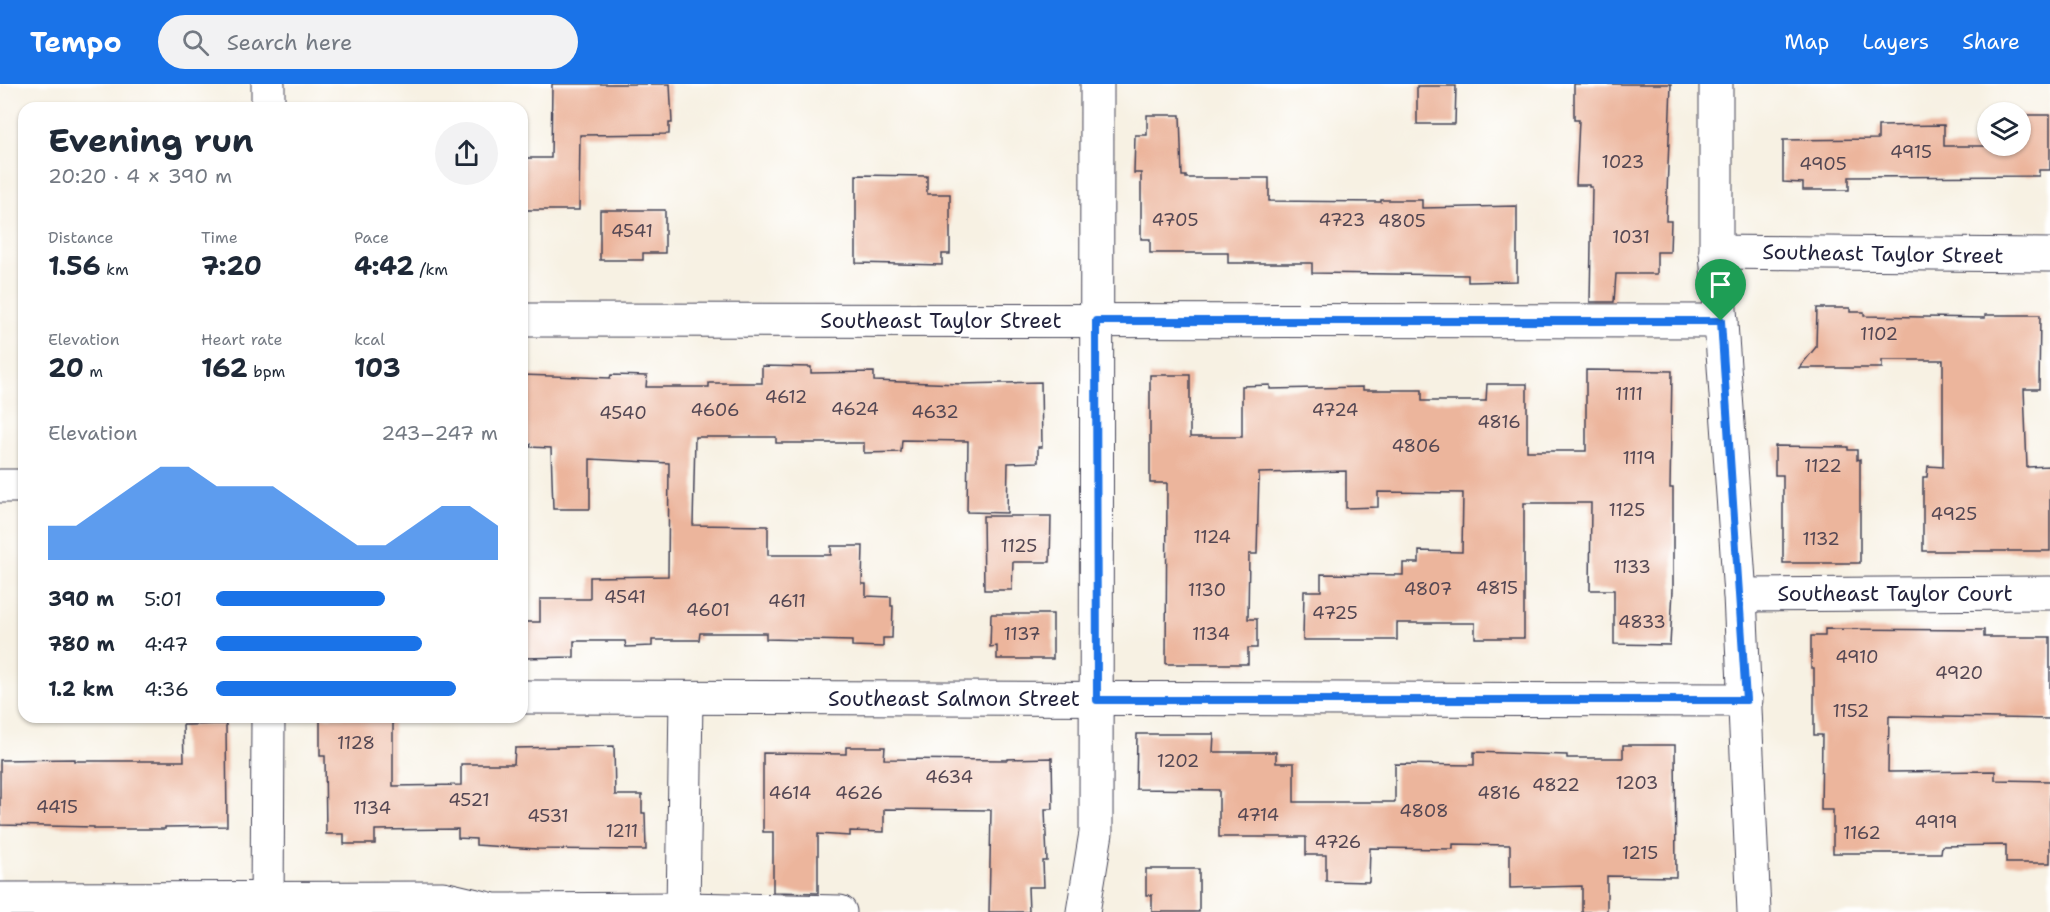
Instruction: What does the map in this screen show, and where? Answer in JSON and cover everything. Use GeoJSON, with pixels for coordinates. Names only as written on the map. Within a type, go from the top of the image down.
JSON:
{"type":"FeatureCollection","features":[{"type":"Feature","properties":{"kind":"street"},"geometry":{"type":"LineString","coordinates":[[268,84],[268,102]]}},
{"type":"Feature","properties":{"kind":"street"},"geometry":{"type":"LineString","coordinates":[[1083,912],[1096,833],[1097,84]]}},
{"type":"Feature","properties":{"kind":"street"},"geometry":{"type":"LineString","coordinates":[[1716,84],[1716,252],[1740,595],[1754,912]]}},
{"type":"Feature","properties":{"kind":"street","name":"Southeast Taylor Street"},"geometry":{"type":"LineString","coordinates":[[1716,252],[2050,255]]}},
{"type":"Feature","properties":{"kind":"street","name":"Southeast Taylor Street"},"geometry":{"type":"LineString","coordinates":[[528,320],[1721,321]]}},
{"type":"Feature","properties":{"kind":"street"},"geometry":{"type":"LineString","coordinates":[[0,486],[18,486]]}},
{"type":"Feature","properties":{"kind":"street","name":"Southeast Taylor Court"},"geometry":{"type":"LineString","coordinates":[[1740,595],[2050,593]]}},
{"type":"Feature","properties":{"kind":"street","name":"Southeast Salmon Street"},"geometry":{"type":"LineString","coordinates":[[528,697],[1746,700]]}},
{"type":"Feature","properties":{"kind":"street"},"geometry":{"type":"LineString","coordinates":[[683,911],[686,698]]}},
{"type":"Feature","properties":{"kind":"street"},"geometry":{"type":"LineString","coordinates":[[267,906],[268,723]]}},
{"type":"Feature","properties":{"kind":"street"},"geometry":{"type":"LineString","coordinates":[[0,899],[267,906],[443,898],[494,910],[840,912]]}},
{"type":"Feature","properties":{"kind":"building"},"geometry":{"type":"Polygon","coordinates":[[[552,84],[670,84],[672,123],[669,123],[669,134],[580,135],[579,210],[528,210],[528,158],[551,158],[552,84]]]}},
{"type":"Feature","properties":{"kind":"building"},"geometry":{"type":"Polygon","coordinates":[[[1574,84],[1671,84],[1666,221],[1671,221],[1670,252],[1657,252],[1657,274],[1616,274],[1614,302],[1590,302],[1592,187],[1576,185],[1579,120],[1574,120],[1574,84]]]}},
{"type":"Feature","properties":{"kind":"building"},"geometry":{"type":"Polygon","coordinates":[[[1417,86],[1456,86],[1455,124],[1417,124],[1417,86]]]}},
{"type":"Feature","properties":{"kind":"building"},"geometry":{"type":"Polygon","coordinates":[[[1147,115],[1180,115],[1182,176],[1186,178],[1269,178],[1269,201],[1422,200],[1422,208],[1517,206],[1517,281],[1468,282],[1468,275],[1312,273],[1312,263],[1228,263],[1228,253],[1150,253],[1150,239],[1141,239],[1141,173],[1134,173],[1135,135],[1147,135],[1147,115]]]}},
{"type":"Feature","properties":{"kind":"building"},"geometry":{"type":"Polygon","coordinates":[[[2031,115],[2050,115],[2050,170],[2039,170],[2039,176],[1849,177],[1849,190],[1803,190],[1803,183],[1783,182],[1783,140],[1878,139],[1878,126],[1944,125],[1944,146],[1977,146],[1977,156],[2031,156],[2031,115]]]}},
{"type":"Feature","properties":{"kind":"building"},"geometry":{"type":"Polygon","coordinates":[[[856,175],[927,176],[927,194],[950,194],[950,254],[942,254],[942,265],[856,263],[856,175]]]}},
{"type":"Feature","properties":{"kind":"building"},"geometry":{"type":"Polygon","coordinates":[[[600,210],[665,210],[665,253],[643,253],[643,260],[600,260],[600,210]]]}},
{"type":"Feature","properties":{"kind":"building"},"geometry":{"type":"Polygon","coordinates":[[[1817,308],[1850,308],[1850,312],[1864,312],[1864,316],[1985,318],[1985,315],[2040,315],[2039,389],[2024,389],[2027,467],[2050,466],[2050,551],[1923,551],[1923,477],[1927,477],[1928,466],[1943,467],[1943,360],[1882,360],[1882,368],[1799,368],[1816,347],[1817,308]]]}},
{"type":"Feature","properties":{"kind":"building"},"geometry":{"type":"Polygon","coordinates":[[[762,366],[811,367],[811,373],[874,372],[874,381],[960,384],[1041,382],[1042,447],[1038,447],[1038,462],[1008,463],[1007,513],[967,512],[968,441],[902,440],[901,452],[864,453],[864,443],[776,443],[776,437],[695,437],[693,525],[768,526],[768,555],[831,555],[831,546],[863,546],[862,584],[866,584],[866,596],[891,597],[892,638],[883,638],[883,647],[852,646],[852,641],[766,639],[766,633],[700,633],[699,640],[652,640],[652,646],[626,647],[625,641],[574,641],[574,657],[528,658],[528,622],[540,622],[540,599],[590,599],[590,577],[668,576],[669,463],[590,459],[590,509],[553,509],[551,448],[530,447],[531,444],[528,444],[528,375],[610,378],[611,375],[647,376],[646,387],[709,387],[709,383],[762,383],[762,366]]]}},
{"type":"Feature","properties":{"kind":"building"},"geometry":{"type":"Polygon","coordinates":[[[1586,370],[1672,371],[1670,488],[1673,488],[1673,590],[1670,645],[1614,644],[1614,590],[1590,590],[1591,503],[1524,503],[1524,638],[1475,638],[1475,623],[1397,623],[1397,640],[1303,640],[1304,591],[1321,591],[1321,574],[1403,575],[1403,563],[1419,563],[1419,551],[1462,552],[1463,493],[1378,492],[1378,507],[1346,508],[1346,471],[1259,473],[1257,554],[1249,554],[1248,619],[1257,619],[1257,648],[1248,648],[1248,664],[1166,664],[1167,483],[1150,483],[1150,375],[1190,375],[1190,437],[1242,437],[1242,386],[1270,385],[1270,389],[1363,387],[1363,390],[1422,390],[1422,401],[1486,401],[1487,384],[1527,384],[1527,451],[1586,451],[1586,370]]]}},
{"type":"Feature","properties":{"kind":"building"},"geometry":{"type":"Polygon","coordinates":[[[1775,446],[1848,447],[1848,450],[1857,450],[1857,460],[1860,459],[1860,563],[1783,563],[1783,475],[1775,475],[1775,446]]]}},
{"type":"Feature","properties":{"kind":"building"},"geometry":{"type":"Polygon","coordinates":[[[983,516],[1051,516],[1050,562],[1013,562],[1012,590],[984,590],[983,516]]]}},
{"type":"Feature","properties":{"kind":"building"},"geometry":{"type":"Polygon","coordinates":[[[991,614],[1053,614],[1053,659],[997,659],[997,646],[990,647],[991,614]]]}},
{"type":"Feature","properties":{"kind":"building"},"geometry":{"type":"Polygon","coordinates":[[[1825,629],[1984,630],[1984,637],[2050,637],[2050,719],[1889,716],[1888,772],[1995,771],[1995,780],[2050,781],[2050,863],[2006,863],[2006,845],[1942,846],[1941,853],[1833,853],[1833,810],[1821,810],[1822,735],[1814,735],[1814,668],[1811,668],[1811,636],[1825,636],[1825,629]]]}},
{"type":"Feature","properties":{"kind":"building"},"geometry":{"type":"Polygon","coordinates":[[[320,723],[393,723],[393,786],[461,785],[461,764],[514,764],[515,748],[614,746],[615,795],[642,795],[646,850],[537,849],[476,845],[476,839],[458,838],[458,829],[375,830],[375,844],[344,844],[344,834],[326,834],[325,756],[320,756],[320,723]]]}},
{"type":"Feature","properties":{"kind":"building"},"geometry":{"type":"Polygon","coordinates":[[[226,724],[227,826],[94,829],[94,827],[0,825],[0,760],[184,761],[183,725],[226,724]]]}},
{"type":"Feature","properties":{"kind":"building"},"geometry":{"type":"Polygon","coordinates":[[[1137,734],[1214,734],[1213,752],[1276,752],[1276,763],[1294,763],[1294,802],[1395,802],[1395,764],[1474,765],[1474,752],[1567,755],[1567,758],[1623,758],[1623,745],[1675,745],[1676,877],[1607,876],[1607,912],[1582,912],[1582,886],[1510,888],[1510,845],[1453,844],[1453,849],[1370,848],[1369,882],[1326,881],[1326,855],[1306,855],[1306,837],[1219,837],[1219,790],[1136,789],[1137,734]]]}},
{"type":"Feature","properties":{"kind":"building"},"geometry":{"type":"Polygon","coordinates":[[[846,747],[885,747],[884,759],[1052,758],[1053,809],[1045,809],[1047,861],[1043,861],[1044,887],[1028,887],[1029,912],[989,912],[991,810],[884,809],[884,832],[850,831],[850,836],[818,834],[818,893],[773,892],[773,832],[763,832],[763,753],[846,754],[846,747]]]}},
{"type":"Feature","properties":{"kind":"building"},"geometry":{"type":"Polygon","coordinates":[[[1146,869],[1199,869],[1199,912],[1152,912],[1152,895],[1146,895],[1146,869]]]}},
{"type":"Feature","properties":{"kind":"route"},"geometry":{"type":"LineString","coordinates":[[1096,321],[1721,321],[1746,700],[1097,700],[1096,321]]}}]}
